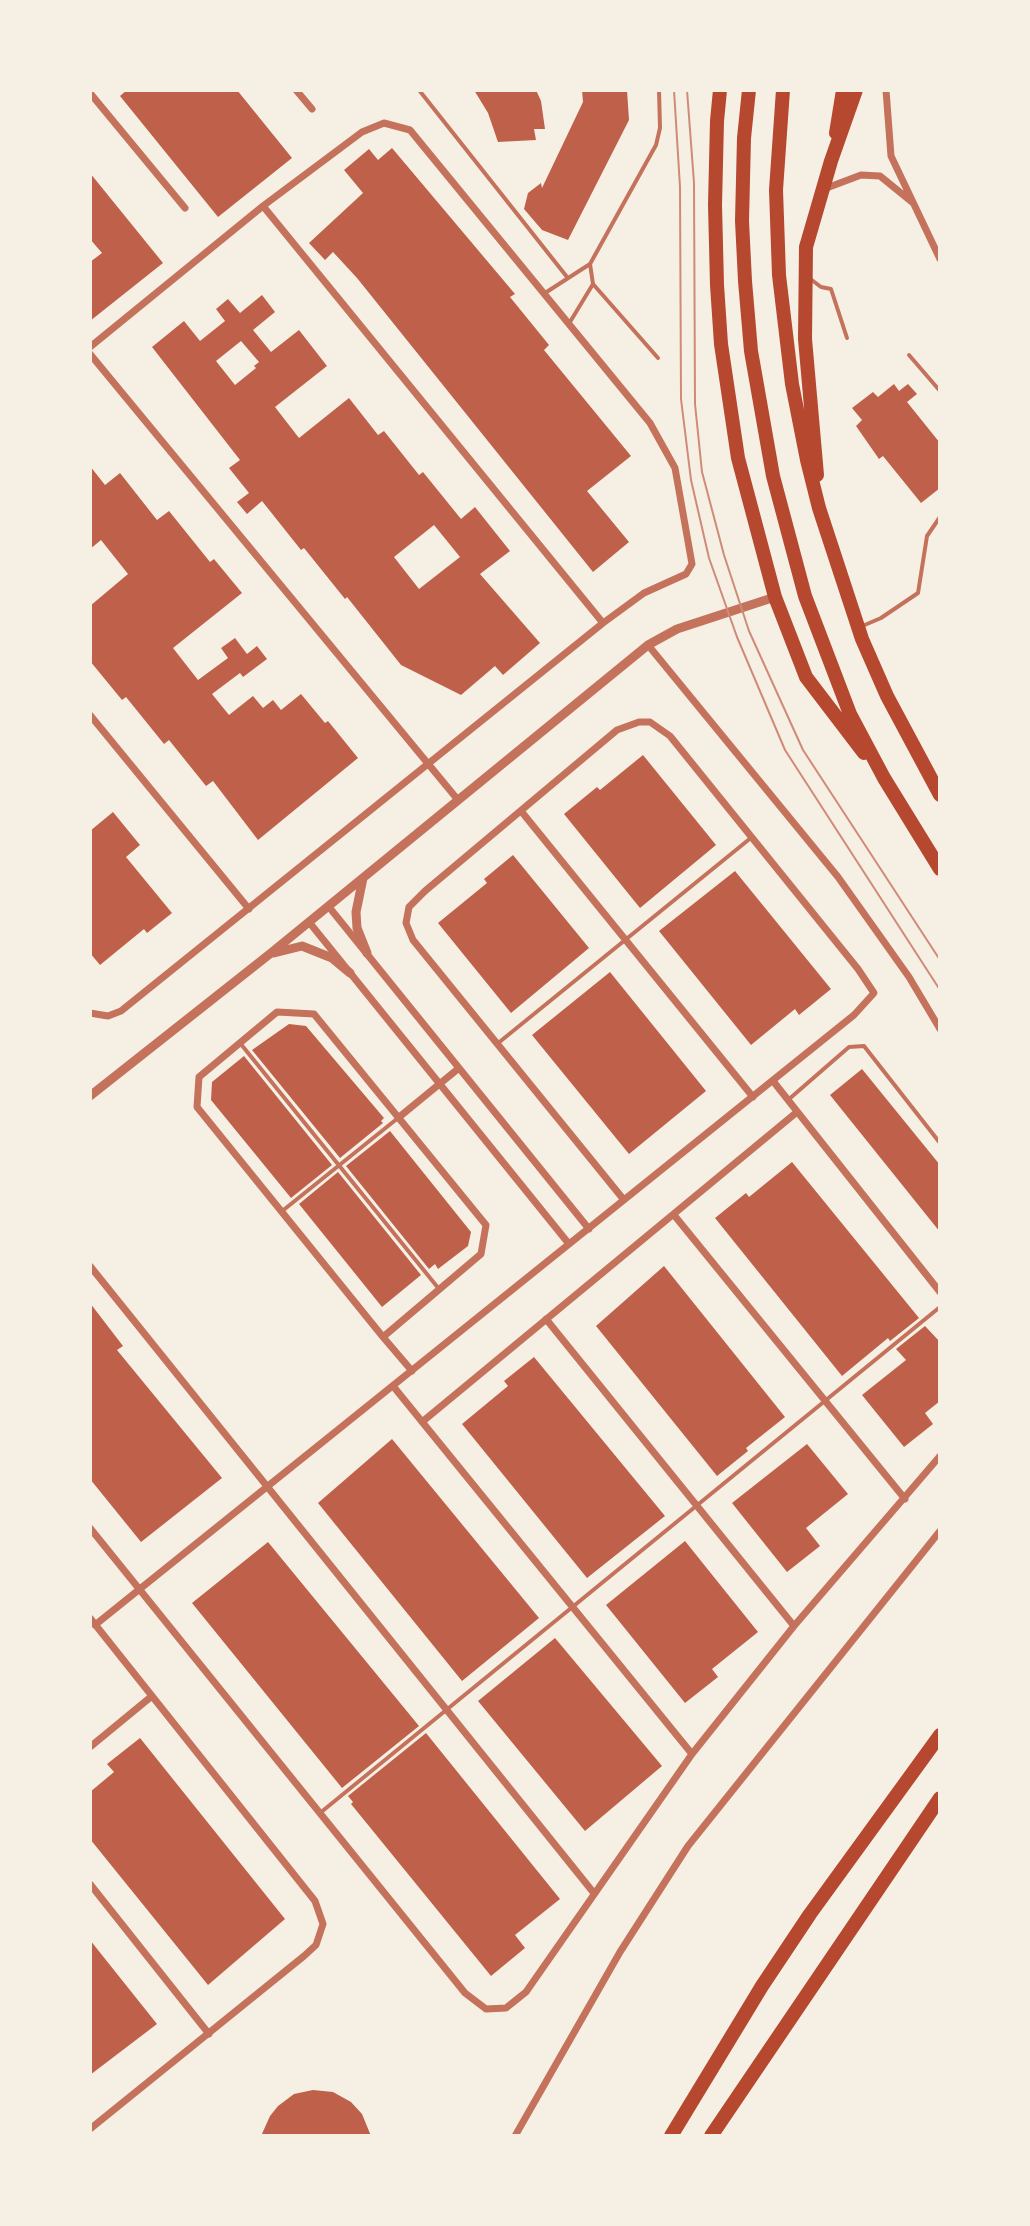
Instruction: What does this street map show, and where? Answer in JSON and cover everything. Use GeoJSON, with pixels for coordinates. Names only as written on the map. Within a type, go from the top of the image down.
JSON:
{"type":"FeatureCollection","features":[{"type":"Feature","properties":{"kind":"highway"},"geometry":{"type":"LineString","coordinates":[[720,90],[715,205],[721,344],[738,458],[775,597],[806,677],[884,778]]}},
{"type":"Feature","properties":{"kind":"highway"},"geometry":{"type":"LineString","coordinates":[[749,90],[744,138],[742,221],[745,281],[751,351],[773,476],[797,568],[830,666],[850,714],[884,778],[940,869]]}},
{"type":"Feature","properties":{"kind":"highway"},"geometry":{"type":"LineString","coordinates":[[783,90],[776,190],[779,275],[792,384],[819,508],[858,627],[887,696],[940,795]]}},
{"type":"Feature","properties":{"kind":"highway"},"geometry":{"type":"LineString","coordinates":[[831,161],[843,90]]}},
{"type":"Feature","properties":{"kind":"highway"},"geometry":{"type":"LineString","coordinates":[[819,508],[814,414],[805,339],[806,247],[856,90]]}},
{"type":"Feature","properties":{"kind":"highway"},"geometry":{"type":"LineString","coordinates":[[671,2136],[778,1962],[937,1738]]}},
{"type":"Feature","properties":{"kind":"highway"},"geometry":{"type":"LineString","coordinates":[[711,2136],[940,1798]]}},
{"type":"Feature","properties":{"kind":"street"},"geometry":{"type":"LineString","coordinates":[[296,90],[312,109]]}},
{"type":"Feature","properties":{"kind":"street"},"geometry":{"type":"LineString","coordinates":[[886,90],[891,156],[940,259]]}},
{"type":"Feature","properties":{"kind":"street"},"geometry":{"type":"LineString","coordinates":[[90,93],[185,208]]}},
{"type":"Feature","properties":{"kind":"street"},"geometry":{"type":"LineString","coordinates":[[90,347],[263,206],[362,132],[384,123],[410,130],[650,423],[675,468],[692,564],[686,574],[644,593],[603,623],[121,1011],[108,1016],[90,1013]]}},
{"type":"Feature","properties":{"kind":"street"},"geometry":{"type":"LineString","coordinates":[[823,190],[861,175],[880,176],[914,203]]}},
{"type":"Feature","properties":{"kind":"street"},"geometry":{"type":"LineString","coordinates":[[263,206],[603,623]]}},
{"type":"Feature","properties":{"kind":"street"},"geometry":{"type":"LineString","coordinates":[[90,354],[458,800]]}},
{"type":"Feature","properties":{"kind":"street"},"geometry":{"type":"LineString","coordinates":[[90,1096],[329,907],[648,645],[677,629],[775,597]]}},
{"type":"Feature","properties":{"kind":"street"},"geometry":{"type":"LineString","coordinates":[[648,645],[838,877],[909,977],[940,1029]]}},
{"type":"Feature","properties":{"kind":"street"},"geometry":{"type":"LineString","coordinates":[[90,715],[249,909]]}},
{"type":"Feature","properties":{"kind":"street"},"geometry":{"type":"LineString","coordinates":[[90,2129],[304,1956],[316,1945],[323,1924],[315,1901],[92,1622],[140,1589],[773,1081],[854,1015],[874,993],[670,736],[650,722],[626,725],[617,730],[425,891],[409,907],[406,923],[413,940],[624,1200]]}},
{"type":"Feature","properties":{"kind":"street"},"geometry":{"type":"LineString","coordinates":[[521,811],[753,1097]]}},
{"type":"Feature","properties":{"kind":"street"},"geometry":{"type":"LineString","coordinates":[[365,875],[356,912],[357,928],[367,953]]}},
{"type":"Feature","properties":{"kind":"street"},"geometry":{"type":"LineString","coordinates":[[329,907],[589,1229]]}},
{"type":"Feature","properties":{"kind":"street"},"geometry":{"type":"LineString","coordinates":[[309,922],[569,1244]]}},
{"type":"Feature","properties":{"kind":"street"},"geometry":{"type":"LineString","coordinates":[[271,953],[302,946],[332,958],[350,973]]}},
{"type":"Feature","properties":{"kind":"street"},"geometry":{"type":"LineString","coordinates":[[383,1337],[481,1254],[486,1225],[314,1014],[277,1012],[199,1077],[197,1107],[281,1212],[383,1337],[412,1371]]}},
{"type":"Feature","properties":{"kind":"street"},"geometry":{"type":"LineString","coordinates":[[398,1118],[459,1068]]}},
{"type":"Feature","properties":{"kind":"street"},"geometry":{"type":"LineString","coordinates":[[773,1081],[940,1292]]}},
{"type":"Feature","properties":{"kind":"street"},"geometry":{"type":"LineString","coordinates":[[422,1422],[797,1112]]}},
{"type":"Feature","properties":{"kind":"street"},"geometry":{"type":"LineString","coordinates":[[674,1215],[905,1499]]}},
{"type":"Feature","properties":{"kind":"street"},"geometry":{"type":"LineString","coordinates":[[90,1266],[593,1892]]}},
{"type":"Feature","properties":{"kind":"street"},"geometry":{"type":"LineString","coordinates":[[546,1319],[794,1626]]}},
{"type":"Feature","properties":{"kind":"street"},"geometry":{"type":"LineString","coordinates":[[393,1386],[692,1754]]}},
{"type":"Feature","properties":{"kind":"street"},"geometry":{"type":"LineString","coordinates":[[90,1528],[465,1993],[486,2009],[506,2008],[526,1992],[692,1754],[794,1626],[940,1456]]}},
{"type":"Feature","properties":{"kind":"street"},"geometry":{"type":"LineString","coordinates":[[515,2136],[620,1952],[688,1846],[940,1531]]}},
{"type":"Feature","properties":{"kind":"street"},"geometry":{"type":"LineString","coordinates":[[90,1747],[152,1696]]}},
{"type":"Feature","properties":{"kind":"street"},"geometry":{"type":"LineString","coordinates":[[90,1884],[209,2034]]}},
{"type":"Feature","properties":{"kind":"lane"},"geometry":{"type":"LineString","coordinates":[[419,90],[567,277]]}},
{"type":"Feature","properties":{"kind":"lane"},"geometry":{"type":"LineString","coordinates":[[545,293],[590,264],[656,145],[660,128],[659,90]]}},
{"type":"Feature","properties":{"kind":"lane"},"geometry":{"type":"LineString","coordinates":[[590,264],[593,284],[658,358]]}},
{"type":"Feature","properties":{"kind":"lane"},"geometry":{"type":"LineString","coordinates":[[805,270],[814,283],[831,289],[847,338]]}},
{"type":"Feature","properties":{"kind":"lane"},"geometry":{"type":"LineString","coordinates":[[569,323],[593,284]]}},
{"type":"Feature","properties":{"kind":"lane"},"geometry":{"type":"LineString","coordinates":[[805,301],[821,287]]}},
{"type":"Feature","properties":{"kind":"lane"},"geometry":{"type":"LineString","coordinates":[[909,355],[940,391]]}},
{"type":"Feature","properties":{"kind":"lane"},"geometry":{"type":"LineString","coordinates":[[858,627],[881,618],[918,593],[927,536],[940,517]]}},
{"type":"Feature","properties":{"kind":"lane"},"geometry":{"type":"LineString","coordinates":[[497,1044],[752,837]]}},
{"type":"Feature","properties":{"kind":"lane"},"geometry":{"type":"LineString","coordinates":[[240,1043],[439,1289]]}},
{"type":"Feature","properties":{"kind":"lane"},"geometry":{"type":"LineString","coordinates":[[788,1100],[849,1047],[864,1046],[940,1143]]}},
{"type":"Feature","properties":{"kind":"lane"},"geometry":{"type":"LineString","coordinates":[[281,1212],[398,1118]]}},
{"type":"Feature","properties":{"kind":"lane"},"geometry":{"type":"LineString","coordinates":[[320,1813],[940,1307]]}},
{"type":"Feature","properties":{"kind":"building"},"geometry":{"type":"Polygon","coordinates":[[[127,90],[237,90],[292,158],[218,217],[120,96],[127,90]]]}},
{"type":"Feature","properties":{"kind":"building"},"geometry":{"type":"Polygon","coordinates":[[[474,90],[536,90],[545,129],[534,129],[536,140],[498,142],[488,113],[474,90]]]}},
{"type":"Feature","properties":{"kind":"building"},"geometry":{"type":"Polygon","coordinates":[[[582,90],[627,90],[629,120],[568,240],[542,230],[524,209],[528,193],[541,183],[542,188],[583,102],[582,90]]]}},
{"type":"Feature","properties":{"kind":"building"},"geometry":{"type":"Polygon","coordinates":[[[392,148],[515,294],[510,297],[549,345],[544,350],[631,456],[587,491],[629,542],[593,572],[357,278],[333,252],[325,260],[309,243],[363,193],[344,170],[369,149],[378,160],[392,148]]]}},
{"type":"Feature","properties":{"kind":"building"},"geometry":{"type":"Polygon","coordinates":[[[90,173],[163,263],[90,321],[90,262],[102,253],[90,239],[90,173]]]}},
{"type":"Feature","properties":{"kind":"building"},"geometry":{"type":"Polygon","coordinates":[[[262,295],[275,312],[253,330],[271,352],[299,330],[327,366],[275,407],[299,438],[349,398],[378,435],[384,431],[419,475],[423,472],[461,519],[475,507],[510,551],[480,574],[540,643],[503,675],[495,666],[461,695],[401,665],[347,597],[345,599],[304,548],[301,550],[262,501],[247,514],[237,502],[249,493],[229,468],[240,460],[152,347],[184,321],[200,341],[225,321],[216,309],[228,299],[240,313],[262,295]],[[241,341],[216,361],[235,385],[259,362],[241,341]],[[434,525],[394,557],[419,589],[460,557],[434,525]]]}},
{"type":"Feature","properties":{"kind":"building"},"geometry":{"type":"Polygon","coordinates":[[[894,384],[899,391],[908,384],[917,394],[907,402],[940,443],[940,488],[921,503],[883,456],[879,459],[856,426],[862,420],[852,408],[873,392],[878,397],[894,384]]]}},
{"type":"Feature","properties":{"kind":"building"},"geometry":{"type":"Polygon","coordinates":[[[90,466],[105,485],[120,473],[157,520],[169,511],[210,562],[214,559],[242,593],[173,648],[198,680],[228,658],[221,648],[235,638],[247,654],[257,646],[267,659],[243,677],[240,673],[212,694],[229,715],[253,696],[263,708],[273,700],[281,710],[301,694],[358,758],[258,840],[213,781],[206,786],[169,740],[164,744],[126,697],[122,700],[90,661],[90,606],[128,574],[101,540],[90,549],[90,466]]]}},
{"type":"Feature","properties":{"kind":"building"},"geometry":{"type":"Polygon","coordinates":[[[643,755],[716,845],[640,908],[564,814],[643,755]]]}},
{"type":"Feature","properties":{"kind":"building"},"geometry":{"type":"Polygon","coordinates":[[[113,812],[140,845],[126,857],[172,913],[147,933],[144,929],[100,965],[90,953],[90,831],[113,812]]]}},
{"type":"Feature","properties":{"kind":"building"},"geometry":{"type":"Polygon","coordinates":[[[513,855],[589,948],[511,1013],[438,923],[487,883],[484,879],[513,855]]]}},
{"type":"Feature","properties":{"kind":"building"},"geometry":{"type":"Polygon","coordinates":[[[735,871],[831,989],[799,1015],[795,1009],[751,1045],[659,931],[735,871]]]}},
{"type":"Feature","properties":{"kind":"building"},"geometry":{"type":"Polygon","coordinates":[[[610,972],[706,1091],[629,1154],[532,1035],[610,972]]]}},
{"type":"Feature","properties":{"kind":"building"},"geometry":{"type":"Polygon","coordinates":[[[289,1024],[306,1026],[384,1118],[383,1123],[340,1158],[252,1050],[289,1024]]]}},
{"type":"Feature","properties":{"kind":"building"},"geometry":{"type":"Polygon","coordinates":[[[244,1056],[332,1165],[291,1198],[211,1100],[212,1082],[244,1056]]]}},
{"type":"Feature","properties":{"kind":"building"},"geometry":{"type":"Polygon","coordinates":[[[862,1069],[940,1165],[940,1232],[830,1095],[862,1069]]]}},
{"type":"Feature","properties":{"kind":"building"},"geometry":{"type":"Polygon","coordinates":[[[390,1131],[471,1232],[468,1246],[438,1269],[435,1264],[429,1269],[346,1166],[390,1131]]]}},
{"type":"Feature","properties":{"kind":"building"},"geometry":{"type":"Polygon","coordinates":[[[792,1162],[919,1318],[890,1341],[888,1338],[842,1376],[715,1218],[746,1193],[749,1197],[792,1162]]]}},
{"type":"Feature","properties":{"kind":"building"},"geometry":{"type":"Polygon","coordinates":[[[338,1172],[421,1275],[382,1307],[299,1204],[338,1172]]]}},
{"type":"Feature","properties":{"kind":"building"},"geometry":{"type":"Polygon","coordinates":[[[664,1266],[785,1417],[717,1476],[596,1326],[664,1266]]]}},
{"type":"Feature","properties":{"kind":"building"},"geometry":{"type":"Polygon","coordinates":[[[90,1303],[123,1346],[117,1350],[222,1478],[141,1542],[90,1479],[90,1303]]]}},
{"type":"Feature","properties":{"kind":"building"},"geometry":{"type":"Polygon","coordinates":[[[925,1326],[940,1342],[940,1401],[925,1413],[933,1424],[904,1447],[862,1395],[906,1360],[896,1349],[925,1326]]]}},
{"type":"Feature","properties":{"kind":"building"},"geometry":{"type":"Polygon","coordinates":[[[534,1357],[665,1516],[587,1578],[462,1424],[508,1386],[504,1381],[534,1357]]]}},
{"type":"Feature","properties":{"kind":"building"},"geometry":{"type":"Polygon","coordinates":[[[392,1439],[539,1618],[462,1681],[318,1503],[392,1439]]]}},
{"type":"Feature","properties":{"kind":"building"},"geometry":{"type":"Polygon","coordinates":[[[807,1444],[848,1494],[806,1528],[820,1546],[787,1572],[732,1503],[807,1444]]]}},
{"type":"Feature","properties":{"kind":"building"},"geometry":{"type":"Polygon","coordinates":[[[685,1541],[758,1632],[712,1669],[718,1677],[685,1703],[606,1605],[685,1541]]]}},
{"type":"Feature","properties":{"kind":"building"},"geometry":{"type":"Polygon","coordinates":[[[268,1542],[419,1726],[342,1788],[192,1603],[268,1542]]]}},
{"type":"Feature","properties":{"kind":"building"},"geometry":{"type":"Polygon","coordinates":[[[555,1638],[662,1766],[585,1831],[478,1701],[555,1638]]]}},
{"type":"Feature","properties":{"kind":"building"},"geometry":{"type":"Polygon","coordinates":[[[426,1733],[560,1899],[515,1935],[525,1948],[491,1976],[351,1804],[353,1802],[348,1796],[426,1733]]]}},
{"type":"Feature","properties":{"kind":"building"},"geometry":{"type":"Polygon","coordinates":[[[140,1738],[285,1919],[208,1985],[90,1839],[90,1792],[114,1772],[107,1764],[140,1738]]]}},
{"type":"Feature","properties":{"kind":"building"},"geometry":{"type":"Polygon","coordinates":[[[90,1940],[157,2024],[90,2075],[90,1940]]]}},
{"type":"Feature","properties":{"kind":"building"},"geometry":{"type":"Polygon","coordinates":[[[313,2090],[333,2092],[351,2102],[362,2114],[371,2136],[261,2136],[278,2106],[294,2094],[313,2090]]]}},
{"type":"Feature","properties":{"kind":"tram line"},"geometry":{"type":"LineString","coordinates":[[674,90],[680,187],[681,399],[691,480],[709,558],[737,637],[785,750],[940,990]]}},
{"type":"Feature","properties":{"kind":"tram line"},"geometry":{"type":"LineString","coordinates":[[687,90],[694,183],[695,404],[702,472],[724,555],[749,631],[803,750],[940,960]]}}]}
